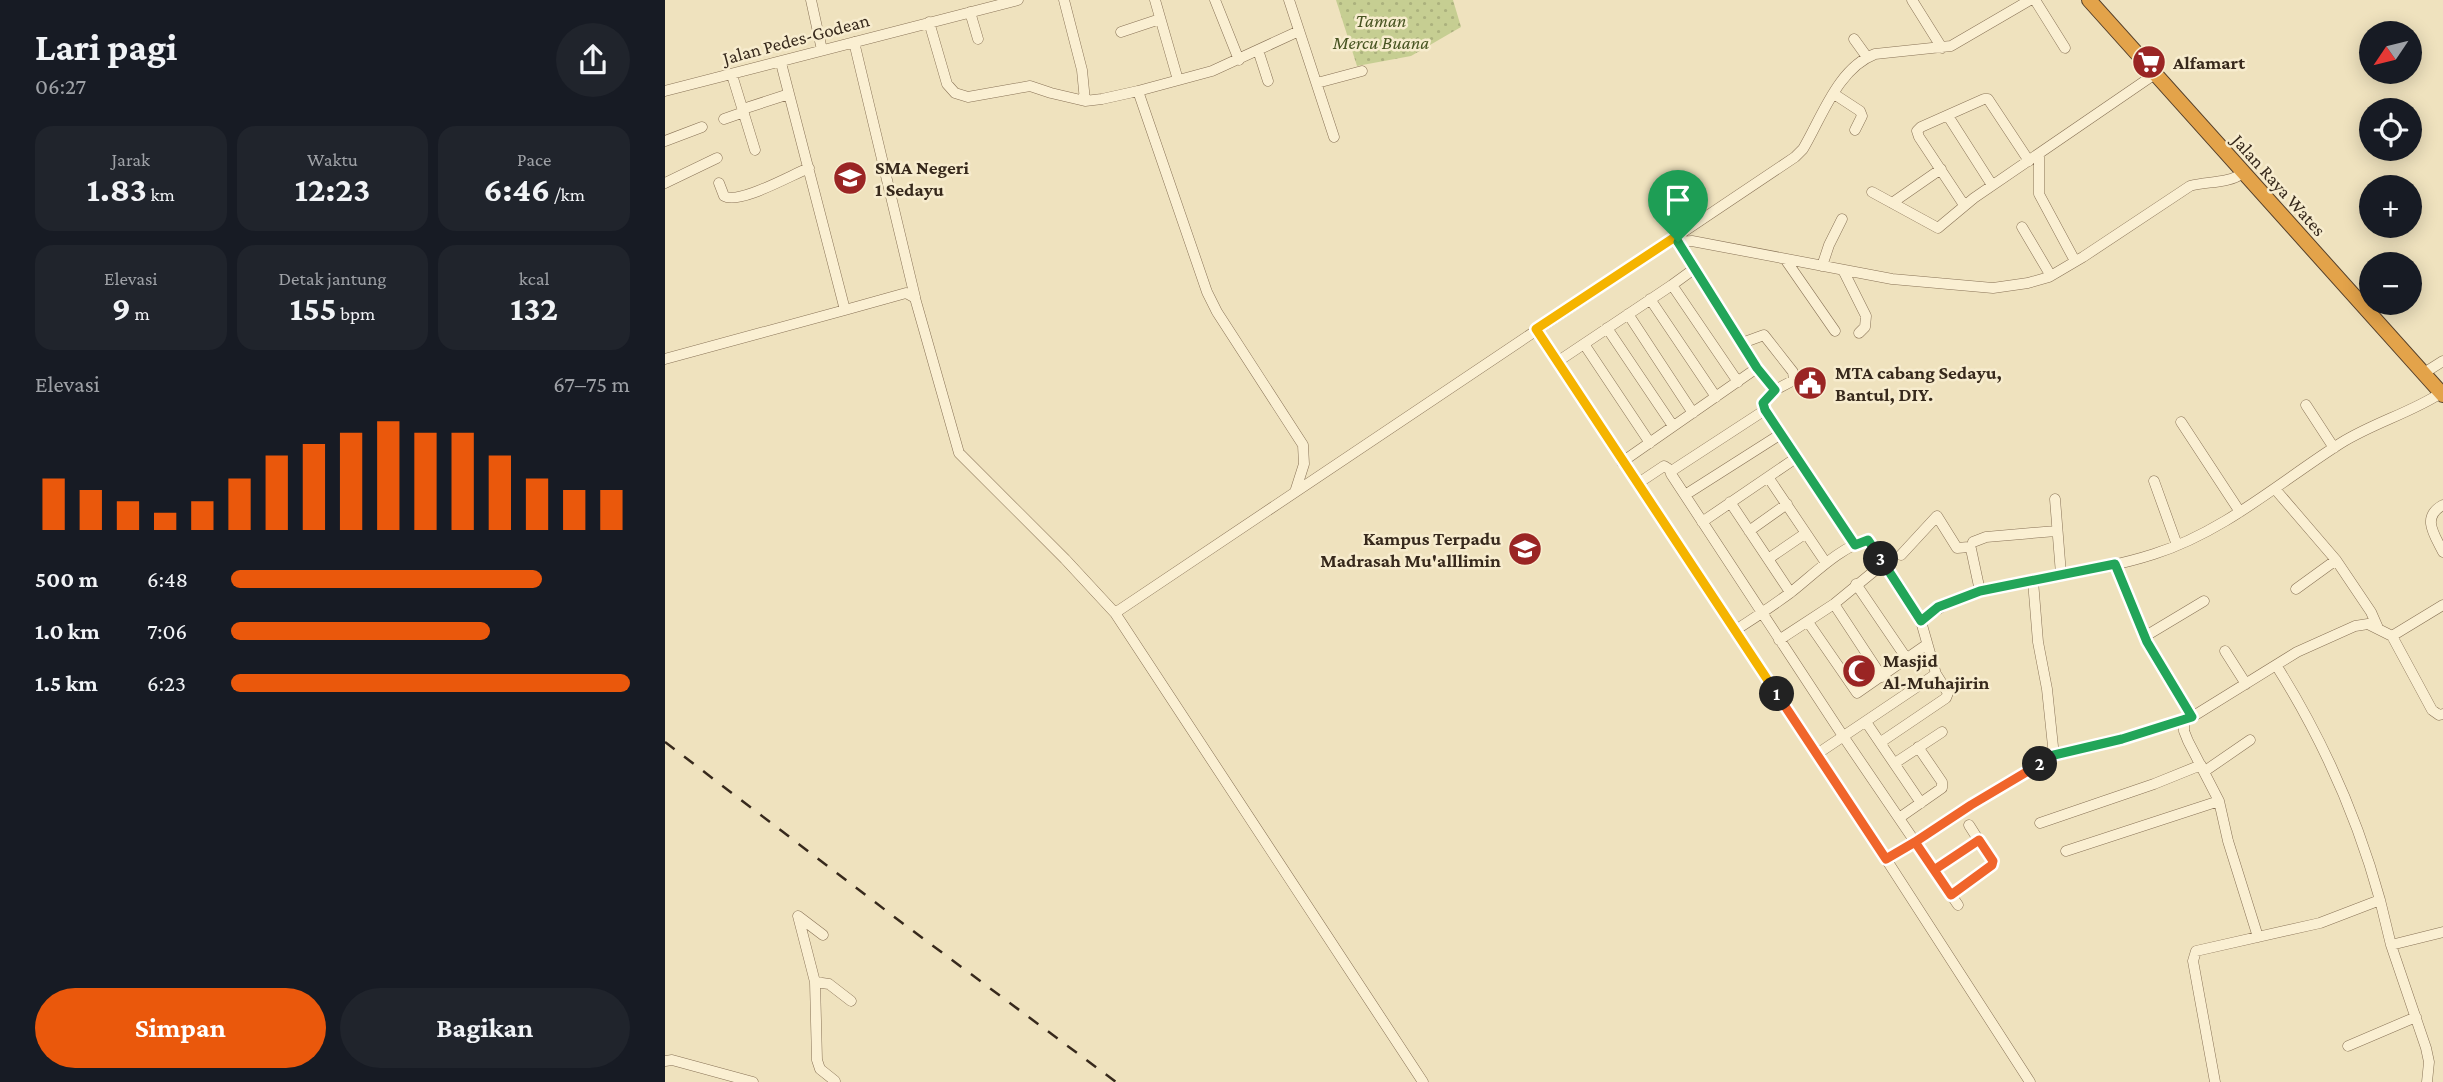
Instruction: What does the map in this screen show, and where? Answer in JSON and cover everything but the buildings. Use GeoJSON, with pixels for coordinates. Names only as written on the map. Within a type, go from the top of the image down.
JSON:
{"type":"FeatureCollection","features":[{"type":"Feature","properties":{"kind":"highway","name":"Jalan Raya Wates"},"geometry":{"type":"LineString","coordinates":[[2089,0],[2442,394]]}},
{"type":"Feature","properties":{"kind":"street"},"geometry":{"type":"LineString","coordinates":[[811,0],[821,50]]}},
{"type":"Feature","properties":{"kind":"street"},"geometry":{"type":"LineString","coordinates":[[1063,0],[1082,70],[1085,100]]}},
{"type":"Feature","properties":{"kind":"street"},"geometry":{"type":"LineString","coordinates":[[1155,0],[1178,80]]}},
{"type":"Feature","properties":{"kind":"street"},"geometry":{"type":"LineString","coordinates":[[1215,0],[1239,60]]}},
{"type":"Feature","properties":{"kind":"street"},"geometry":{"type":"LineString","coordinates":[[1289,0],[1334,137]]}},
{"type":"Feature","properties":{"kind":"street"},"geometry":{"type":"LineString","coordinates":[[1912,0],[1942,48]]}},
{"type":"Feature","properties":{"kind":"street"},"geometry":{"type":"LineString","coordinates":[[1115,613],[1536,329],[1677,240],[1795,157],[1803,149],[1849,73],[1867,57],[1942,48],[1964,39],[2033,0],[2065,48]]}},
{"type":"Feature","properties":{"kind":"street","name":"Jalan Pedes-Godean"},"geometry":{"type":"LineString","coordinates":[[665,91],[1011,1]]}},
{"type":"Feature","properties":{"kind":"street"},"geometry":{"type":"LineString","coordinates":[[970,12],[978,38]]}},
{"type":"Feature","properties":{"kind":"street"},"geometry":{"type":"LineString","coordinates":[[1121,32],[1160,19]]}},
{"type":"Feature","properties":{"kind":"street"},"geometry":{"type":"LineString","coordinates":[[929,22],[947,84],[955,93],[968,97],[1030,86],[1085,100],[1138,91],[1212,71],[1299,31]]}},
{"type":"Feature","properties":{"kind":"street"},"geometry":{"type":"LineString","coordinates":[[1854,39],[1867,57]]}},
{"type":"Feature","properties":{"kind":"street"},"geometry":{"type":"LineString","coordinates":[[854,42],[915,298],[958,453],[1065,559],[1115,613],[1423,1082]]}},
{"type":"Feature","properties":{"kind":"street"},"geometry":{"type":"LineString","coordinates":[[1258,50],[1268,81]]}},
{"type":"Feature","properties":{"kind":"street"},"geometry":{"type":"LineString","coordinates":[[781,62],[845,310]]}},
{"type":"Feature","properties":{"kind":"street"},"geometry":{"type":"LineString","coordinates":[[1317,83],[1362,71]]}},
{"type":"Feature","properties":{"kind":"street"},"geometry":{"type":"LineString","coordinates":[[1872,192],[1936,228],[1940,227],[1964,205],[2155,74]]}},
{"type":"Feature","properties":{"kind":"street"},"geometry":{"type":"LineString","coordinates":[[732,75],[755,150]]}},
{"type":"Feature","properties":{"kind":"street"},"geometry":{"type":"LineString","coordinates":[[1138,91],[1207,292],[1217,312],[1303,445],[1304,464],[1296,489]]}},
{"type":"Feature","properties":{"kind":"street"},"geometry":{"type":"LineString","coordinates":[[724,119],[789,94]]}},
{"type":"Feature","properties":{"kind":"street"},"geometry":{"type":"LineString","coordinates":[[1834,94],[1860,111],[1862,116],[1855,130]]}},
{"type":"Feature","properties":{"kind":"street"},"geometry":{"type":"LineString","coordinates":[[1964,205],[1919,137],[1917,131],[1921,127],[1988,99],[2029,161]]}},
{"type":"Feature","properties":{"kind":"street"},"geometry":{"type":"LineString","coordinates":[[1948,116],[1993,185]]}},
{"type":"Feature","properties":{"kind":"street"},"geometry":{"type":"LineString","coordinates":[[665,141],[702,127]]}},
{"type":"Feature","properties":{"kind":"street"},"geometry":{"type":"LineString","coordinates":[[2039,154],[2039,194],[2075,261]]}},
{"type":"Feature","properties":{"kind":"street"},"geometry":{"type":"LineString","coordinates":[[665,183],[717,158]]}},
{"type":"Feature","properties":{"kind":"street"},"geometry":{"type":"LineString","coordinates":[[719,183],[726,198],[732,199],[765,188],[809,168]]}},
{"type":"Feature","properties":{"kind":"street"},"geometry":{"type":"LineString","coordinates":[[1892,203],[1941,169]]}},
{"type":"Feature","properties":{"kind":"street"},"geometry":{"type":"LineString","coordinates":[[1677,240],[1892,279],[1993,288],[2028,283],[2051,276],[2189,186],[2231,180],[2243,173]]}},
{"type":"Feature","properties":{"kind":"street"},"geometry":{"type":"LineString","coordinates":[[1822,266],[1842,219]]}},
{"type":"Feature","properties":{"kind":"street"},"geometry":{"type":"LineString","coordinates":[[2022,227],[2051,276]]}},
{"type":"Feature","properties":{"kind":"street"},"geometry":{"type":"LineString","coordinates":[[1677,240],[1757,368],[1775,390]]}},
{"type":"Feature","properties":{"kind":"street"},"geometry":{"type":"LineString","coordinates":[[1785,259],[1835,331]]}},
{"type":"Feature","properties":{"kind":"street"},"geometry":{"type":"LineString","coordinates":[[1557,362],[1695,270]]}},
{"type":"Feature","properties":{"kind":"street"},"geometry":{"type":"LineString","coordinates":[[1843,270],[1866,316],[1865,327],[1859,333]]}},
{"type":"Feature","properties":{"kind":"street"},"geometry":{"type":"LineString","coordinates":[[1672,285],[1738,382]]}},
{"type":"Feature","properties":{"kind":"street"},"geometry":{"type":"LineString","coordinates":[[665,359],[906,293],[915,298]]}},
{"type":"Feature","properties":{"kind":"street"},"geometry":{"type":"LineString","coordinates":[[1650,299],[1716,397]]}},
{"type":"Feature","properties":{"kind":"street"},"geometry":{"type":"LineString","coordinates":[[1628,314],[1693,413]]}},
{"type":"Feature","properties":{"kind":"street"},"geometry":{"type":"LineString","coordinates":[[1607,328],[1673,426]]}},
{"type":"Feature","properties":{"kind":"street"},"geometry":{"type":"LineString","coordinates":[[1536,329],[2030,1082]]}},
{"type":"Feature","properties":{"kind":"street"},"geometry":{"type":"LineString","coordinates":[[1742,343],[1764,335],[1793,372],[1794,380],[1775,390],[1763,403],[1765,410],[1855,545]]}},
{"type":"Feature","properties":{"kind":"street"},"geometry":{"type":"LineString","coordinates":[[1584,344],[1650,443]]}},
{"type":"Feature","properties":{"kind":"street"},"geometry":{"type":"LineString","coordinates":[[2424,373],[2443,361]]}},
{"type":"Feature","properties":{"kind":"street"},"geometry":{"type":"LineString","coordinates":[[1622,462],[1757,368]]}},
{"type":"Feature","properties":{"kind":"street"},"geometry":{"type":"LineString","coordinates":[[1921,621],[1938,607],[1980,591],[2115,564],[2155,554],[2177,545],[2240,512],[2357,433],[2442,394]]}},
{"type":"Feature","properties":{"kind":"street"},"geometry":{"type":"LineString","coordinates":[[2306,405],[2334,448]]}},
{"type":"Feature","properties":{"kind":"street"},"geometry":{"type":"LineString","coordinates":[[1672,471],[1765,410]]}},
{"type":"Feature","properties":{"kind":"street"},"geometry":{"type":"LineString","coordinates":[[2181,422],[2240,512]]}},
{"type":"Feature","properties":{"kind":"street"},"geometry":{"type":"LineString","coordinates":[[1685,495],[1781,434]]}},
{"type":"Feature","properties":{"kind":"street"},"geometry":{"type":"LineString","coordinates":[[1702,522],[1796,458]]}},
{"type":"Feature","properties":{"kind":"street"},"geometry":{"type":"LineString","coordinates":[[1637,484],[1664,466],[1672,471],[1779,640],[1958,905]]}},
{"type":"Feature","properties":{"kind":"street"},"geometry":{"type":"LineString","coordinates":[[1768,477],[1826,563]]}},
{"type":"Feature","properties":{"kind":"street"},"geometry":{"type":"LineString","coordinates":[[2154,481],[2177,545]]}},
{"type":"Feature","properties":{"kind":"street"},"geometry":{"type":"LineString","coordinates":[[2275,489],[2336,559],[2371,612],[2379,630]]}},
{"type":"Feature","properties":{"kind":"street"},"geometry":{"type":"LineString","coordinates":[[2055,499],[2061,574]]}},
{"type":"Feature","properties":{"kind":"street"},"geometry":{"type":"LineString","coordinates":[[1730,502],[1790,592]]}},
{"type":"Feature","properties":{"kind":"street"},"geometry":{"type":"LineString","coordinates":[[1749,531],[1787,504]]}},
{"type":"Feature","properties":{"kind":"street"},"geometry":{"type":"LineString","coordinates":[[2443,505],[2431,514],[2429,524],[2443,552]]}},
{"type":"Feature","properties":{"kind":"street"},"geometry":{"type":"LineString","coordinates":[[1901,555],[1937,516],[1957,548],[1969,547],[1971,550],[1980,591]]}},
{"type":"Feature","properties":{"kind":"street"},"geometry":{"type":"LineString","coordinates":[[1973,542],[1986,537],[2056,531]]}},
{"type":"Feature","properties":{"kind":"street"},"geometry":{"type":"LineString","coordinates":[[1768,559],[1806,533]]}},
{"type":"Feature","properties":{"kind":"street"},"geometry":{"type":"LineString","coordinates":[[1734,631],[1826,563],[1868,540],[1921,621],[1935,674],[1947,691],[1946,698],[1881,742]]}},
{"type":"Feature","properties":{"kind":"street"},"geometry":{"type":"LineString","coordinates":[[2296,589],[2336,559]]}},
{"type":"Feature","properties":{"kind":"street"},"geometry":{"type":"LineString","coordinates":[[1779,640],[1833,604],[1884,563]]}},
{"type":"Feature","properties":{"kind":"street"},"geometry":{"type":"LineString","coordinates":[[2115,564],[2144,636],[2188,718],[2184,731],[2219,801],[2228,841],[2258,937]]}},
{"type":"Feature","properties":{"kind":"street"},"geometry":{"type":"LineString","coordinates":[[2033,581],[2038,642],[2047,688],[2054,755]]}},
{"type":"Feature","properties":{"kind":"street"},"geometry":{"type":"LineString","coordinates":[[1856,584],[1907,659]]}},
{"type":"Feature","properties":{"kind":"street"},"geometry":{"type":"LineString","coordinates":[[2144,636],[2204,601]]}},
{"type":"Feature","properties":{"kind":"street"},"geometry":{"type":"LineString","coordinates":[[1833,604],[1882,677]]}},
{"type":"Feature","properties":{"kind":"street"},"geometry":{"type":"LineString","coordinates":[[2392,636],[2443,605]]}},
{"type":"Feature","properties":{"kind":"street"},"geometry":{"type":"LineString","coordinates":[[1808,622],[1855,692],[1882,677],[1926,645]]}},
{"type":"Feature","properties":{"kind":"street"},"geometry":{"type":"LineString","coordinates":[[1886,859],[2054,755],[2122,739],[2188,718],[2324,638],[2355,626],[2368,624],[2392,636],[2432,710],[2438,715],[2443,714]]}},
{"type":"Feature","properties":{"kind":"street"},"geometry":{"type":"LineString","coordinates":[[2225,651],[2246,684]]}},
{"type":"Feature","properties":{"kind":"street"},"geometry":{"type":"LineString","coordinates":[[2276,665],[2315,731],[2367,853],[2391,945],[2429,1062],[2427,1082]]}},
{"type":"Feature","properties":{"kind":"street"},"geometry":{"type":"LineString","coordinates":[[1817,754],[1935,674]]}},
{"type":"Feature","properties":{"kind":"street"},"geometry":{"type":"LineString","coordinates":[[1866,722],[1921,803]]}},
{"type":"Feature","properties":{"kind":"street"},"geometry":{"type":"LineString","coordinates":[[1895,763],[1942,732]]}},
{"type":"Feature","properties":{"kind":"street"},"geometry":{"type":"LineString","coordinates":[[2040,823],[2203,768],[2250,740]]}},
{"type":"Feature","properties":{"kind":"street"},"geometry":{"type":"LineString","coordinates":[[1899,818],[1940,791],[1943,785],[1918,747]]}},
{"type":"Feature","properties":{"kind":"street"},"geometry":{"type":"LineString","coordinates":[[2066,851],[2219,801]]}},
{"type":"Feature","properties":{"kind":"street"},"geometry":{"type":"LineString","coordinates":[[1951,895],[1992,865],[1993,861],[1969,825]]}},
{"type":"Feature","properties":{"kind":"street"},"geometry":{"type":"LineString","coordinates":[[1934,870],[1979,840]]}},
{"type":"Feature","properties":{"kind":"street"},"geometry":{"type":"LineString","coordinates":[[2215,1082],[2194,954],[2196,951],[2320,923],[2380,900]]}},
{"type":"Feature","properties":{"kind":"street"},"geometry":{"type":"LineString","coordinates":[[823,935],[798,916],[815,982],[817,1060],[820,1069],[836,1082]]}},
{"type":"Feature","properties":{"kind":"street"},"geometry":{"type":"LineString","coordinates":[[2391,945],[2443,932]]}},
{"type":"Feature","properties":{"kind":"street"},"geometry":{"type":"LineString","coordinates":[[815,982],[829,984],[851,1001]]}},
{"type":"Feature","properties":{"kind":"street"},"geometry":{"type":"LineString","coordinates":[[2348,1046],[2416,1017]]}},
{"type":"Feature","properties":{"kind":"street"},"geometry":{"type":"LineString","coordinates":[[665,1061],[672,1060],[753,1082]]}},
{"type":"Feature","properties":{"kind":"green space","name":"Taman Mercu Buana"},"geometry":{"type":"Polygon","coordinates":[[[1336,0],[1453,0],[1461,27],[1411,56],[1357,66],[1336,0]]]}},
{"type":"Feature","properties":{"kind":"railway"},"geometry":{"type":"LineString","coordinates":[[665,742],[1116,1082]]}},
{"type":"Feature","properties":{"kind":"place","name":"Alfamart"},"geometry":{"type":"Point","coordinates":[2149,62]}},
{"type":"Feature","properties":{"kind":"place","name":"SMA Negeri 1 Sedayu"},"geometry":{"type":"Point","coordinates":[850,178]}},
{"type":"Feature","properties":{"kind":"place","name":"MTA cabang Sedayu, Bantul, DIY."},"geometry":{"type":"Point","coordinates":[1810,383]}},
{"type":"Feature","properties":{"kind":"place","name":"Kampus Terpadu Madrasah Mu'alllimin"},"geometry":{"type":"Point","coordinates":[1525,549]}},
{"type":"Feature","properties":{"kind":"place","name":"Masjid Al-Muhajirin"},"geometry":{"type":"Point","coordinates":[1859,671]}},
{"type":"Feature","properties":{"kind":"route"},"geometry":{"type":"LineString","coordinates":[[1678,242],[1675,237],[1536,329],[1886,859],[1915,842],[1951,895],[1992,865],[1993,861],[1979,840],[1934,870],[1915,842],[2054,755],[2122,739],[2192,717],[2158,664],[2115,564],[1980,591],[1938,607],[1921,621],[1871,542],[1867,540],[1855,545],[1765,410],[1762,404],[1775,390],[1757,368],[1678,242]]}}]}
